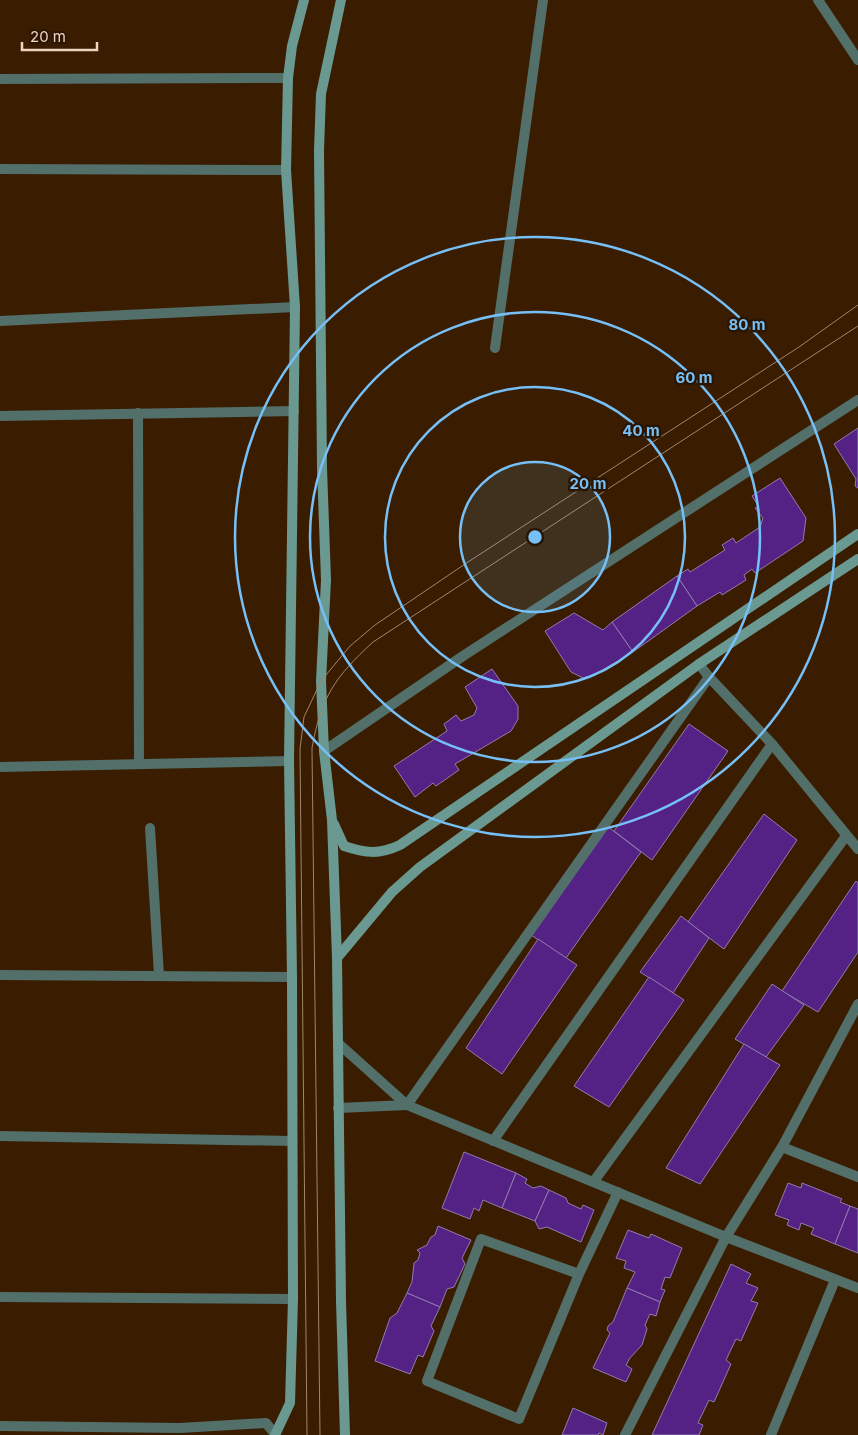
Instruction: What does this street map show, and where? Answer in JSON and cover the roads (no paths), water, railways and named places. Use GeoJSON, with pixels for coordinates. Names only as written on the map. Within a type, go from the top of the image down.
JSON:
{"type":"FeatureCollection","features":[{"type":"Feature","properties":{"kind":"street"},"geometry":{"type":"LineString","coordinates":[[0,1426],[15,1430],[180,1432],[266,1423],[275,1435],[290,1403],[293,1299],[289,760],[295,307],[286,170],[288,78],[300,5],[304,0]]}},
{"type":"Feature","properties":{"kind":"street"},"geometry":{"type":"LineString","coordinates":[[341,0],[321,94],[319,150],[322,468],[326,580],[321,681],[324,751],[332,820],[337,958],[338,1108],[345,1435]]}},
{"type":"Feature","properties":{"kind":"street"},"geometry":{"type":"LineString","coordinates":[[495,348],[543,0]]}},
{"type":"Feature","properties":{"kind":"street"},"geometry":{"type":"LineString","coordinates":[[818,0],[858,60]]}},
{"type":"Feature","properties":{"kind":"street"},"geometry":{"type":"LineString","coordinates":[[0,79],[288,78]]}},
{"type":"Feature","properties":{"kind":"street"},"geometry":{"type":"LineString","coordinates":[[0,169],[286,170]]}},
{"type":"Feature","properties":{"kind":"street"},"geometry":{"type":"LineString","coordinates":[[0,321],[295,307]]}},
{"type":"Feature","properties":{"kind":"street"},"geometry":{"type":"LineString","coordinates":[[324,751],[463,656],[858,400]]}},
{"type":"Feature","properties":{"kind":"street"},"geometry":{"type":"LineString","coordinates":[[0,416],[294,410]]}},
{"type":"Feature","properties":{"kind":"street"},"geometry":{"type":"LineString","coordinates":[[138,413],[139,764]]}},
{"type":"Feature","properties":{"kind":"street"},"geometry":{"type":"LineString","coordinates":[[332,820],[344,846],[375,853],[400,845],[858,534]]}},
{"type":"Feature","properties":{"kind":"street"},"geometry":{"type":"LineString","coordinates":[[337,958],[406,878],[699,664],[858,559]]}},
{"type":"Feature","properties":{"kind":"street"},"geometry":{"type":"LineString","coordinates":[[699,664],[708,677],[772,744],[858,849]]}},
{"type":"Feature","properties":{"kind":"street"},"geometry":{"type":"LineString","coordinates":[[407,1104],[708,677]]}},
{"type":"Feature","properties":{"kind":"street"},"geometry":{"type":"LineString","coordinates":[[493,1141],[772,744]]}},
{"type":"Feature","properties":{"kind":"street"},"geometry":{"type":"LineString","coordinates":[[0,767],[289,760]]}},
{"type":"Feature","properties":{"kind":"street"},"geometry":{"type":"LineString","coordinates":[[150,828],[159,975]]}},
{"type":"Feature","properties":{"kind":"street"},"geometry":{"type":"LineString","coordinates":[[594,1181],[846,836]]}},
{"type":"Feature","properties":{"kind":"street"},"geometry":{"type":"LineString","coordinates":[[0,974],[292,977]]}},
{"type":"Feature","properties":{"kind":"street"},"geometry":{"type":"LineString","coordinates":[[625,1435],[726,1237],[782,1148],[858,1004]]}},
{"type":"Feature","properties":{"kind":"street"},"geometry":{"type":"LineString","coordinates":[[339,1044],[407,1104],[726,1237],[858,1288]]}},
{"type":"Feature","properties":{"kind":"street"},"geometry":{"type":"LineString","coordinates":[[338,1108],[407,1104]]}},
{"type":"Feature","properties":{"kind":"street"},"geometry":{"type":"LineString","coordinates":[[0,1136],[291,1141]]}},
{"type":"Feature","properties":{"kind":"street"},"geometry":{"type":"LineString","coordinates":[[782,1148],[858,1177]]}},
{"type":"Feature","properties":{"kind":"street"},"geometry":{"type":"LineString","coordinates":[[579,1274],[481,1239],[426,1381],[519,1419],[579,1274],[618,1192]]}},
{"type":"Feature","properties":{"kind":"street"},"geometry":{"type":"LineString","coordinates":[[770,1435],[835,1280]]}},
{"type":"Feature","properties":{"kind":"street"},"geometry":{"type":"LineString","coordinates":[[0,1297],[293,1299]]}},
{"type":"Feature","properties":{"kind":"tram line"},"geometry":{"type":"LineString","coordinates":[[307,1435],[300,749],[304,717],[321,681],[350,646],[375,625],[468,562],[799,347],[858,305]]}},
{"type":"Feature","properties":{"kind":"tram line"},"geometry":{"type":"LineString","coordinates":[[320,1435],[312,748],[325,701],[339,677],[373,642],[858,326]]}}]}
